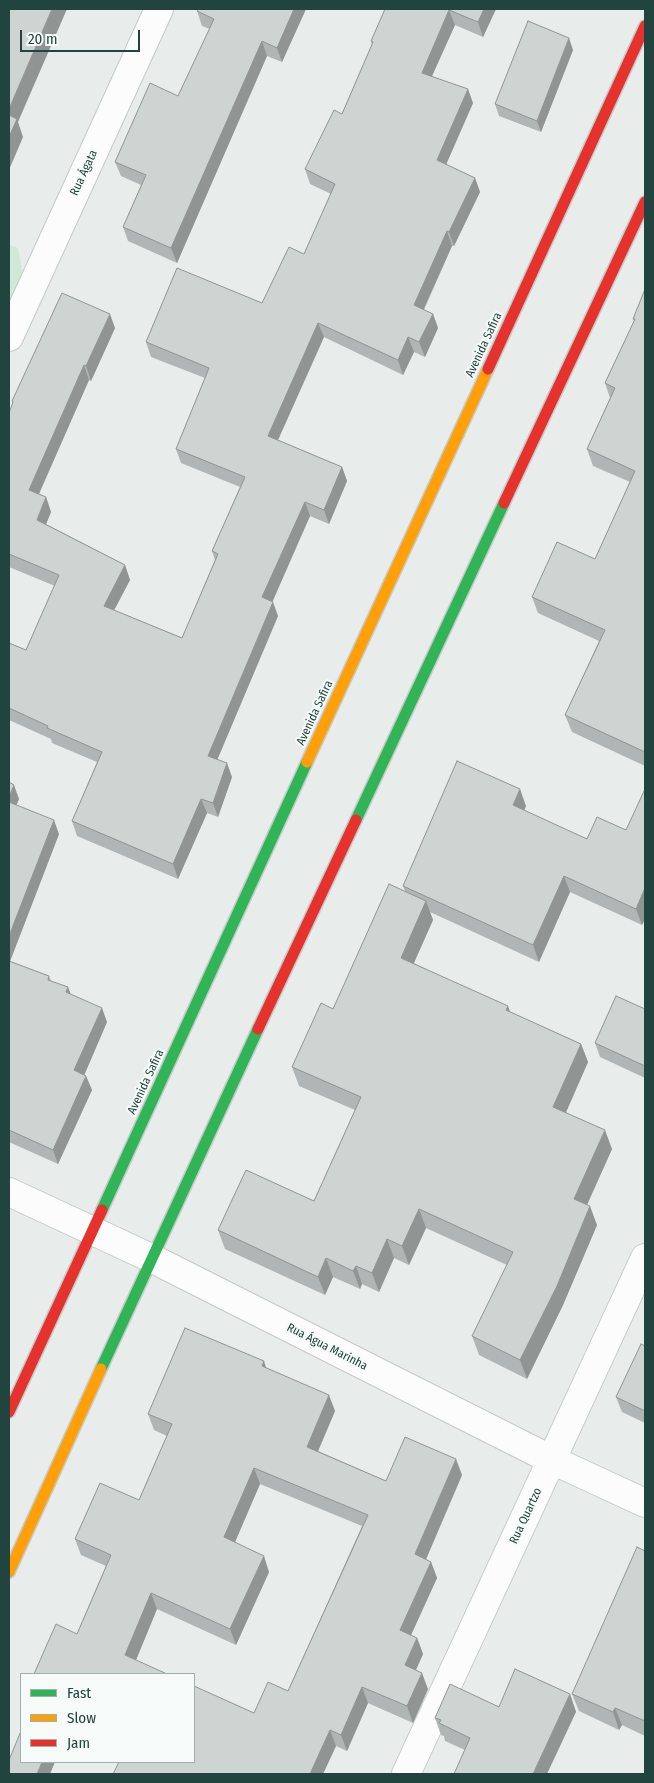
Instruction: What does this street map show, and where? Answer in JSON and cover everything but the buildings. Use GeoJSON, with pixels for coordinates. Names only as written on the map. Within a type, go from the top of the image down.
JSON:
{"type":"FeatureCollection","features":[{"type":"Feature","properties":{"kind":"street","name":"Rua Ágata"},"geometry":{"type":"LineString","coordinates":[[9,337],[159,9]]}},
{"type":"Feature","properties":{"kind":"street","name":"Avenida Safira"},"geometry":{"type":"LineString","coordinates":[[9,1412],[645,26]]}},
{"type":"Feature","properties":{"kind":"street"},"geometry":{"type":"LineString","coordinates":[[9,1572],[151,1258],[645,202]]}},
{"type":"Feature","properties":{"kind":"street","name":"Rua Água Marinha"},"geometry":{"type":"LineString","coordinates":[[9,1192],[151,1258],[552,1460],[645,1503]]}},
{"type":"Feature","properties":{"kind":"street","name":"Rua Quartzo"},"geometry":{"type":"LineString","coordinates":[[406,1774],[645,1258]]}},
{"type":"Feature","properties":{"kind":"green space"},"geometry":{"type":"Polygon","coordinates":[[[9,245],[18,248],[25,284],[9,332],[9,245]]]}},
{"type":"Feature","properties":{"kind":"traffic: fast"},"geometry":{"type":"LineString","coordinates":[[356,820],[504,503]]}},
{"type":"Feature","properties":{"kind":"traffic: fast"},"geometry":{"type":"LineString","coordinates":[[102,1210],[307,762]]}},
{"type":"Feature","properties":{"kind":"traffic: fast"},"geometry":{"type":"LineString","coordinates":[[101,1369],[258,1029]]}},
{"type":"Feature","properties":{"kind":"traffic: slow"},"geometry":{"type":"LineString","coordinates":[[307,762],[488,369]]}},
{"type":"Feature","properties":{"kind":"traffic: slow"},"geometry":{"type":"LineString","coordinates":[[9,1572],[101,1369]]}},
{"type":"Feature","properties":{"kind":"traffic: jam"},"geometry":{"type":"LineString","coordinates":[[488,369],[645,26]]}},
{"type":"Feature","properties":{"kind":"traffic: jam"},"geometry":{"type":"LineString","coordinates":[[504,503],[645,202]]}},
{"type":"Feature","properties":{"kind":"traffic: jam"},"geometry":{"type":"LineString","coordinates":[[258,1029],[356,820]]}},
{"type":"Feature","properties":{"kind":"traffic: jam"},"geometry":{"type":"LineString","coordinates":[[9,1412],[102,1210]]}}]}
